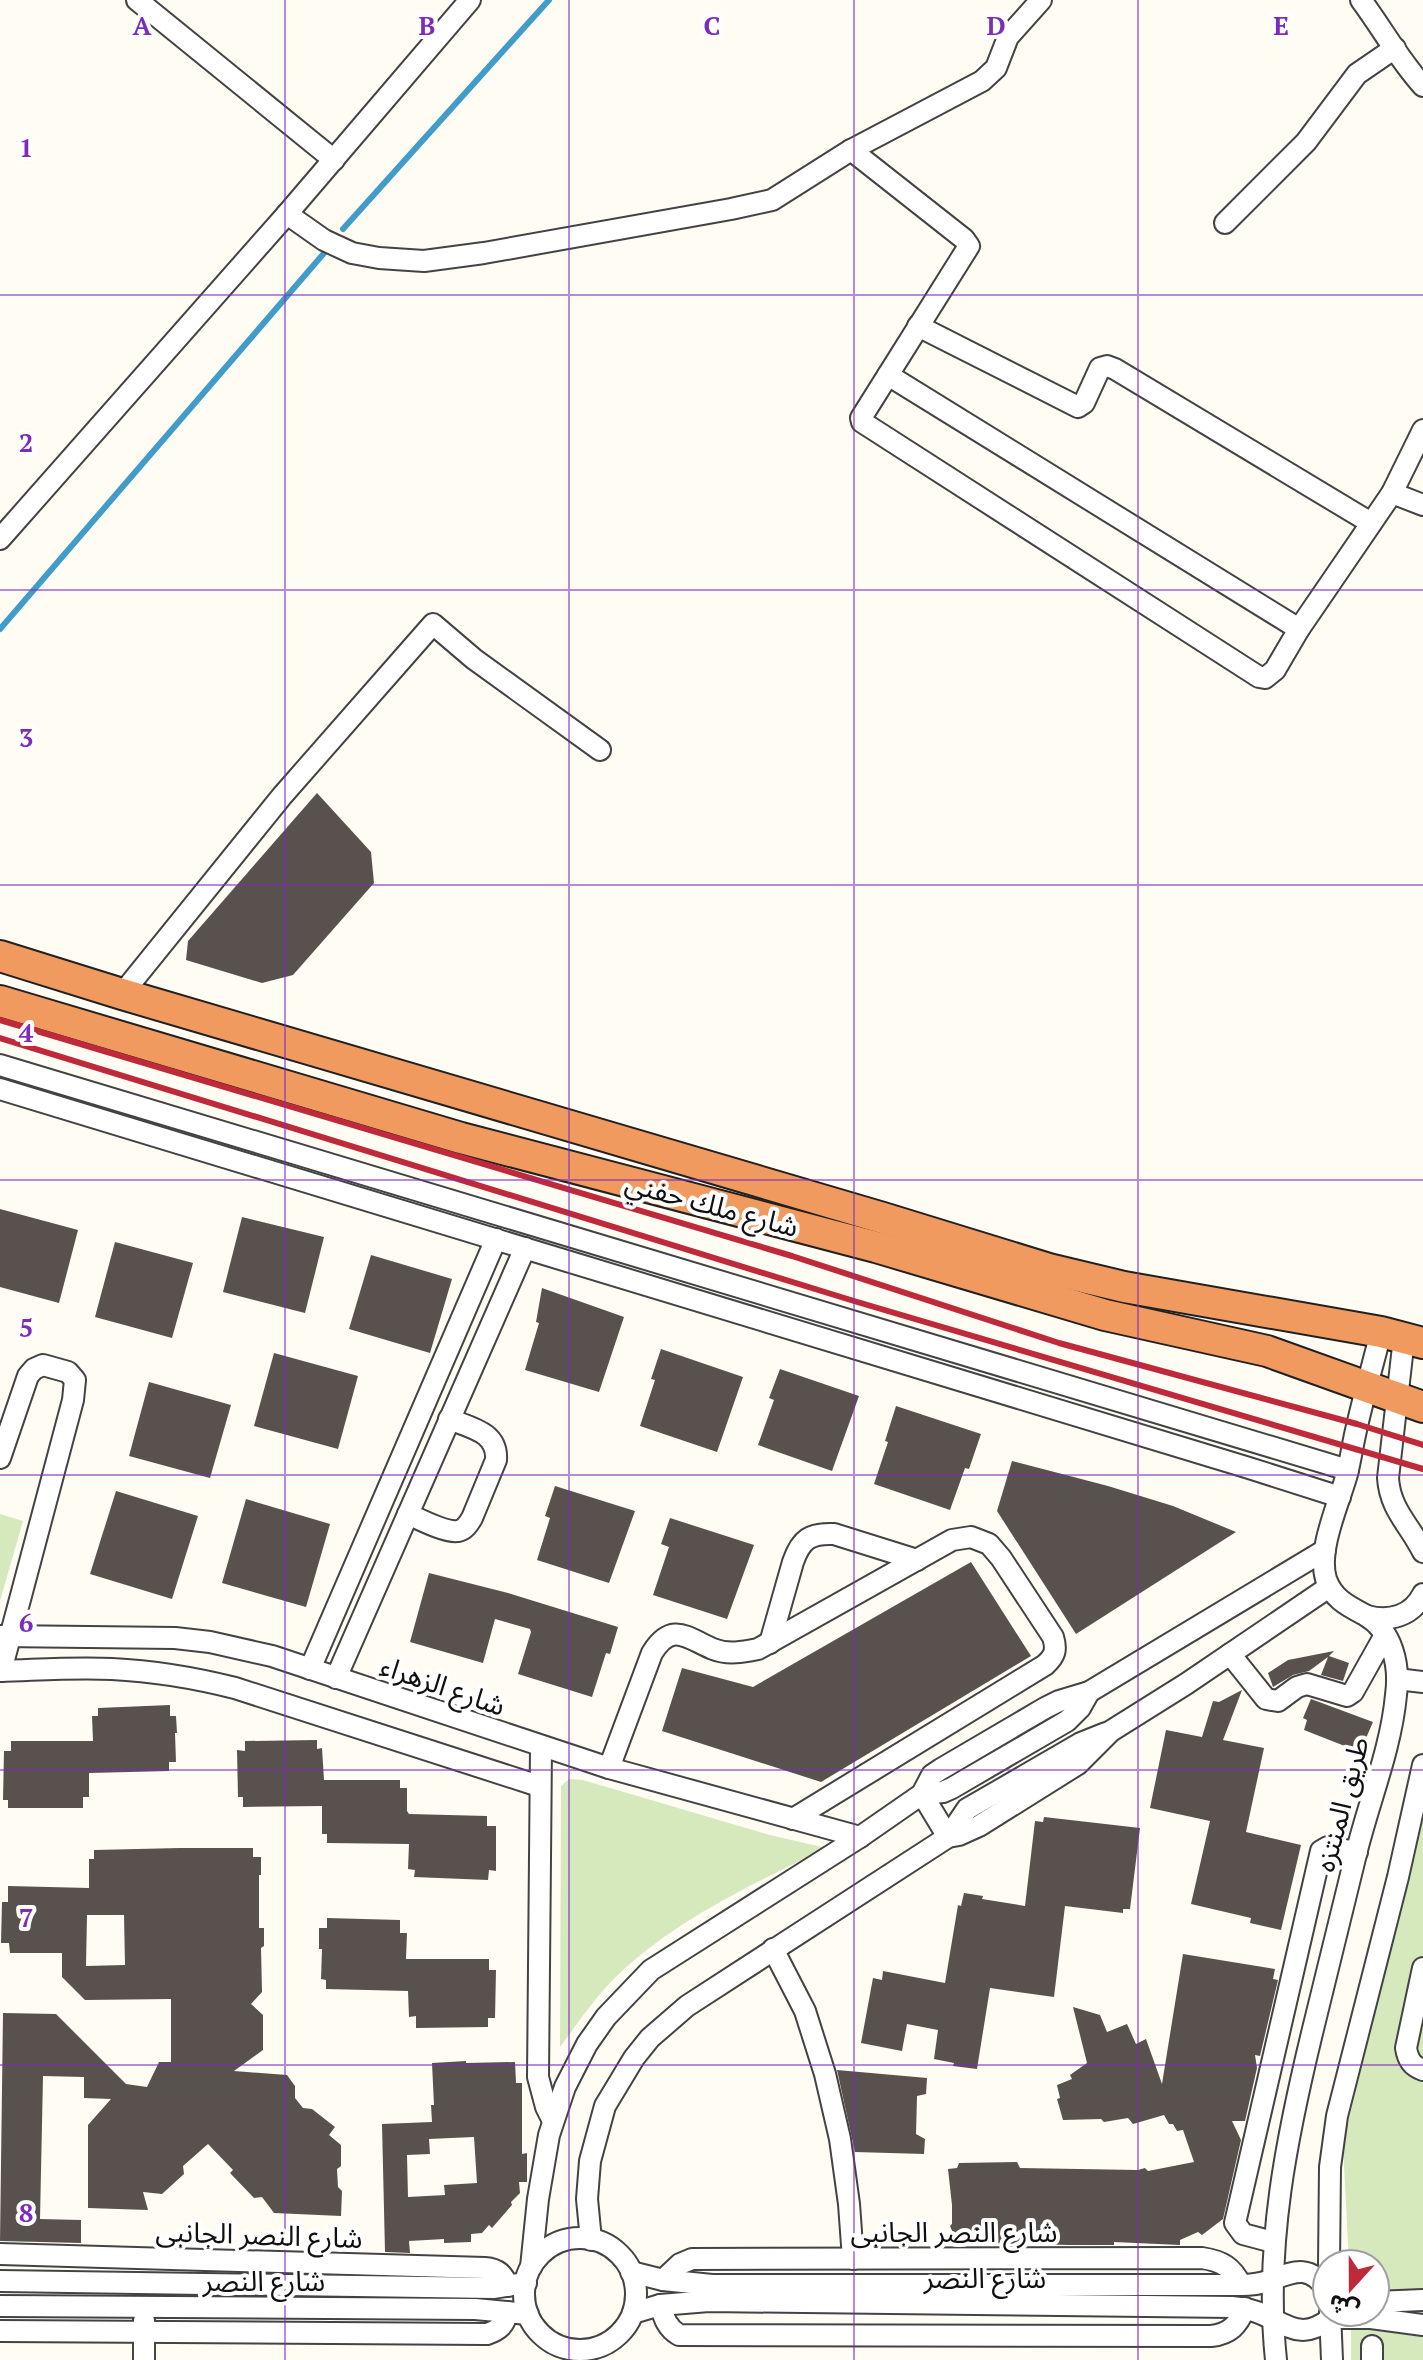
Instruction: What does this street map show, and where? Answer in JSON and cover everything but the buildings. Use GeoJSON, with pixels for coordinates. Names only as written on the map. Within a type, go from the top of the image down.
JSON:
{"type":"FeatureCollection","features":[{"type":"Feature","properties":{"kind":"highway","name":"شارع ملك حفني"},"geometry":{"type":"LineString","coordinates":[[0,956],[880,1232],[1105,1315],[1267,1351],[1409,1402]]}},
{"type":"Feature","properties":{"kind":"highway","name":"شارع ملك حفني"},"geometry":{"type":"LineString","coordinates":[[0,1001],[461,1138],[1109,1284],[1403,1338]]}},
{"type":"Feature","properties":{"kind":"street"},"geometry":{"type":"LineString","coordinates":[[137,0],[334,160]]}},
{"type":"Feature","properties":{"kind":"street"},"geometry":{"type":"LineString","coordinates":[[0,539],[287,214],[470,0]]}},
{"type":"Feature","properties":{"kind":"street"},"geometry":{"type":"LineString","coordinates":[[287,214],[324,240],[352,253],[424,261],[484,253],[772,200],[851,150],[982,81],[996,68],[1008,37],[1041,0]]}},
{"type":"Feature","properties":{"kind":"street"},"geometry":{"type":"LineString","coordinates":[[1361,0],[1405,66],[1423,86]]}},
{"type":"Feature","properties":{"kind":"street"},"geometry":{"type":"LineString","coordinates":[[1225,223],[1291,159],[1357,74],[1395,48]]}},
{"type":"Feature","properties":{"kind":"street"},"geometry":{"type":"LineString","coordinates":[[851,150],[969,246],[861,418],[863,424],[1259,677],[1265,678],[1275,670],[1299,629],[1392,493],[1423,430]]}},
{"type":"Feature","properties":{"kind":"street"},"geometry":{"type":"LineString","coordinates":[[918,326],[1078,407],[1084,403],[1100,368],[1107,366],[1115,369],[1371,523]]}},
{"type":"Feature","properties":{"kind":"street"},"geometry":{"type":"LineString","coordinates":[[888,375],[1299,629]]}},
{"type":"Feature","properties":{"kind":"street"},"geometry":{"type":"LineString","coordinates":[[1392,493],[1423,505]]}},
{"type":"Feature","properties":{"kind":"street"},"geometry":{"type":"LineString","coordinates":[[122,994],[282,796],[433,624],[474,659],[600,750]]}},
{"type":"Feature","properties":{"kind":"street"},"geometry":{"type":"LineString","coordinates":[[0,1065],[1348,1470]]}},
{"type":"Feature","properties":{"kind":"street"},"geometry":{"type":"LineString","coordinates":[[0,1089],[1340,1497]]}},
{"type":"Feature","properties":{"kind":"street"},"geometry":{"type":"LineString","coordinates":[[310,1669],[496,1239]]}},
{"type":"Feature","properties":{"kind":"street"},"geometry":{"type":"LineString","coordinates":[[336,1678],[525,1248]]}},
{"type":"Feature","properties":{"kind":"street"},"geometry":{"type":"LineString","coordinates":[[591,2240],[587,2199],[590,2161],[605,2106],[650,2038],[687,2006],[948,1837],[967,1809],[1081,1743],[1111,1731],[1329,1587],[1324,1569],[1325,1550],[1348,1470],[1367,1386],[1403,1338]]}},
{"type":"Feature","properties":{"kind":"street"},"geometry":{"type":"LineString","coordinates":[[1403,1338],[1409,1402],[1388,1478],[1389,1491],[1398,1514],[1423,1552]]}},
{"type":"Feature","properties":{"kind":"street"},"geometry":{"type":"LineString","coordinates":[[0,1458],[28,1376],[43,1365],[68,1372],[75,1380],[73,1400],[5,1636],[0,1671],[109,1669],[201,1680],[235,1688],[539,1786]]}},
{"type":"Feature","properties":{"kind":"street"},"geometry":{"type":"LineString","coordinates":[[408,1514],[458,1531],[467,1527],[472,1518],[497,1451],[487,1435],[449,1419]]}},
{"type":"Feature","properties":{"kind":"street"},"geometry":{"type":"LineString","coordinates":[[770,1643],[793,1562],[798,1549],[807,1539],[820,1533],[834,1534],[917,1560]]}},
{"type":"Feature","properties":{"kind":"street"},"geometry":{"type":"LineString","coordinates":[[609,1768],[652,1653],[659,1642],[670,1635],[683,1634],[715,1650],[737,1653],[758,1649],[952,1540],[971,1537],[989,1544],[1053,1637],[1056,1647],[1053,1658],[793,1819]]}},
{"type":"Feature","properties":{"kind":"street"},"geometry":{"type":"LineString","coordinates":[[0,2331],[487,2334],[501,2327],[517,2313],[524,2293],[522,2279],[553,2121],[565,2087],[587,2044],[612,2010],[651,1970],[922,1794],[952,1788],[1067,1721],[1080,1708],[1089,1692],[1325,1550]]}},
{"type":"Feature","properties":{"kind":"street","name":"طريق المنتزه"},"geometry":{"type":"LineString","coordinates":[[1276,2360],[1273,2242],[1284,2162],[1300,2082],[1381,1765],[1395,1705],[1397,1679],[1392,1649],[1385,1635],[1367,1616],[1341,1602],[1329,1587]]}},
{"type":"Feature","properties":{"kind":"street"},"geometry":{"type":"LineString","coordinates":[[1367,1616],[1379,1619],[1402,1615],[1412,1609],[1423,1594]]}},
{"type":"Feature","properties":{"kind":"street"},"geometry":{"type":"LineString","coordinates":[[1230,1654],[1266,1699],[1278,1701],[1297,1687],[1307,1684],[1347,1696],[1353,1692],[1385,1635]]}},
{"type":"Feature","properties":{"kind":"street","name":"شارع الزهراء"},"geometry":{"type":"LineString","coordinates":[[5,1636],[175,1638],[210,1642],[272,1656],[541,1748],[860,1837]]}},
{"type":"Feature","properties":{"kind":"street"},"geometry":{"type":"LineString","coordinates":[[1397,1679],[1423,1682]]}},
{"type":"Feature","properties":{"kind":"street"},"geometry":{"type":"LineString","coordinates":[[541,1748],[538,2077],[553,2121]]}},
{"type":"Feature","properties":{"kind":"street"},"geometry":{"type":"LineString","coordinates":[[1329,2248],[1330,2167],[1337,2116],[1423,1765]]}},
{"type":"Feature","properties":{"kind":"street"},"geometry":{"type":"LineString","coordinates":[[922,1794],[948,1837]]}},
{"type":"Feature","properties":{"kind":"street"},"geometry":{"type":"LineString","coordinates":[[1273,2242],[1243,2234],[1235,2223],[1321,1851],[1328,1847],[1357,1852]]}},
{"type":"Feature","properties":{"kind":"street"},"geometry":{"type":"LineString","coordinates":[[773,1949],[805,2011],[825,2074],[840,2139],[853,2259]]}},
{"type":"Feature","properties":{"kind":"street"},"geometry":{"type":"LineString","coordinates":[[1423,1968],[1406,2048],[1414,2066],[1423,2070]]}},
{"type":"Feature","properties":{"kind":"street"},"geometry":{"type":"LineString","coordinates":[[517,2313],[543,2336],[577,2355],[606,2344],[623,2331],[633,2313],[636,2299],[631,2272],[622,2257],[608,2246],[591,2240],[568,2240],[557,2244],[547,2250],[522,2279]]}},
{"type":"Feature","properties":{"kind":"street","name":"شارع النصر الجانبى"},"geometry":{"type":"LineString","coordinates":[[0,2254],[485,2268],[504,2277],[522,2279]]}},
{"type":"Feature","properties":{"kind":"street","name":"شارع النصر الجانبى"},"geometry":{"type":"LineString","coordinates":[[663,2280],[680,2264],[692,2259],[1202,2258],[1226,2265],[1241,2285]]}},
{"type":"Feature","properties":{"kind":"street"},"geometry":{"type":"LineString","coordinates":[[143,2259],[144,2360]]}},
{"type":"Feature","properties":{"kind":"street","name":"شارع النصر"},"geometry":{"type":"LineString","coordinates":[[631,2272],[663,2280],[712,2285],[1241,2285],[1272,2280],[1294,2271],[1311,2275]]}},
{"type":"Feature","properties":{"kind":"street","name":"شارع النصر"},"geometry":{"type":"LineString","coordinates":[[0,2281],[493,2288],[522,2279]]}},
{"type":"Feature","properties":{"kind":"street"},"geometry":{"type":"LineString","coordinates":[[1391,2301],[1423,2300]]}},
{"type":"Feature","properties":{"kind":"street","name":"شارع النصر"},"geometry":{"type":"LineString","coordinates":[[633,2313],[660,2305],[709,2301],[1107,2304],[1245,2308],[1284,2327],[1314,2328]]}},
{"type":"Feature","properties":{"kind":"street"},"geometry":{"type":"LineString","coordinates":[[1396,2322],[1391,2311],[1397,2301]]}},
{"type":"Feature","properties":{"kind":"street"},"geometry":{"type":"LineString","coordinates":[[660,2305],[672,2331],[687,2336],[1211,2336],[1232,2330],[1245,2308]]}},
{"type":"Feature","properties":{"kind":"street","name":"شارع النصر"},"geometry":{"type":"LineString","coordinates":[[0,2306],[475,2309],[517,2313]]}},
{"type":"Feature","properties":{"kind":"street","name":"شارع النصر"},"geometry":{"type":"LineString","coordinates":[[1391,2321],[1423,2325]]}},
{"type":"Feature","properties":{"kind":"street"},"geometry":{"type":"LineString","coordinates":[[1331,2328],[1332,2360]]}},
{"type":"Feature","properties":{"kind":"green space"},"geometry":{"type":"Polygon","coordinates":[[[0,1514],[23,1521],[0,1601],[0,1514]]]}},
{"type":"Feature","properties":{"kind":"green space"},"geometry":{"type":"Polygon","coordinates":[[[569,1779],[583,1780],[770,1835],[826,1848],[712,1907],[658,1942],[609,1984],[560,2047],[561,1786],[569,1779]]]}},
{"type":"Feature","properties":{"kind":"green space"},"geometry":{"type":"Polygon","coordinates":[[[1423,1813],[1423,2360],[1351,2360],[1351,2328],[1391,2328],[1391,2248],[1348,2248],[1343,2144],[1423,1813]]]}},
{"type":"Feature","properties":{"kind":"waterway"},"geometry":{"type":"LineString","coordinates":[[343,229],[549,0]]}},
{"type":"Feature","properties":{"kind":"waterway"},"geometry":{"type":"LineString","coordinates":[[0,629],[325,252]]}},
{"type":"Feature","properties":{"kind":"railway"},"geometry":{"type":"LineString","coordinates":[[0,1020],[792,1256],[1059,1343],[1357,1424],[1423,1445]]}},
{"type":"Feature","properties":{"kind":"railway"},"geometry":{"type":"LineString","coordinates":[[0,1038],[854,1301],[1423,1469]]}}]}
